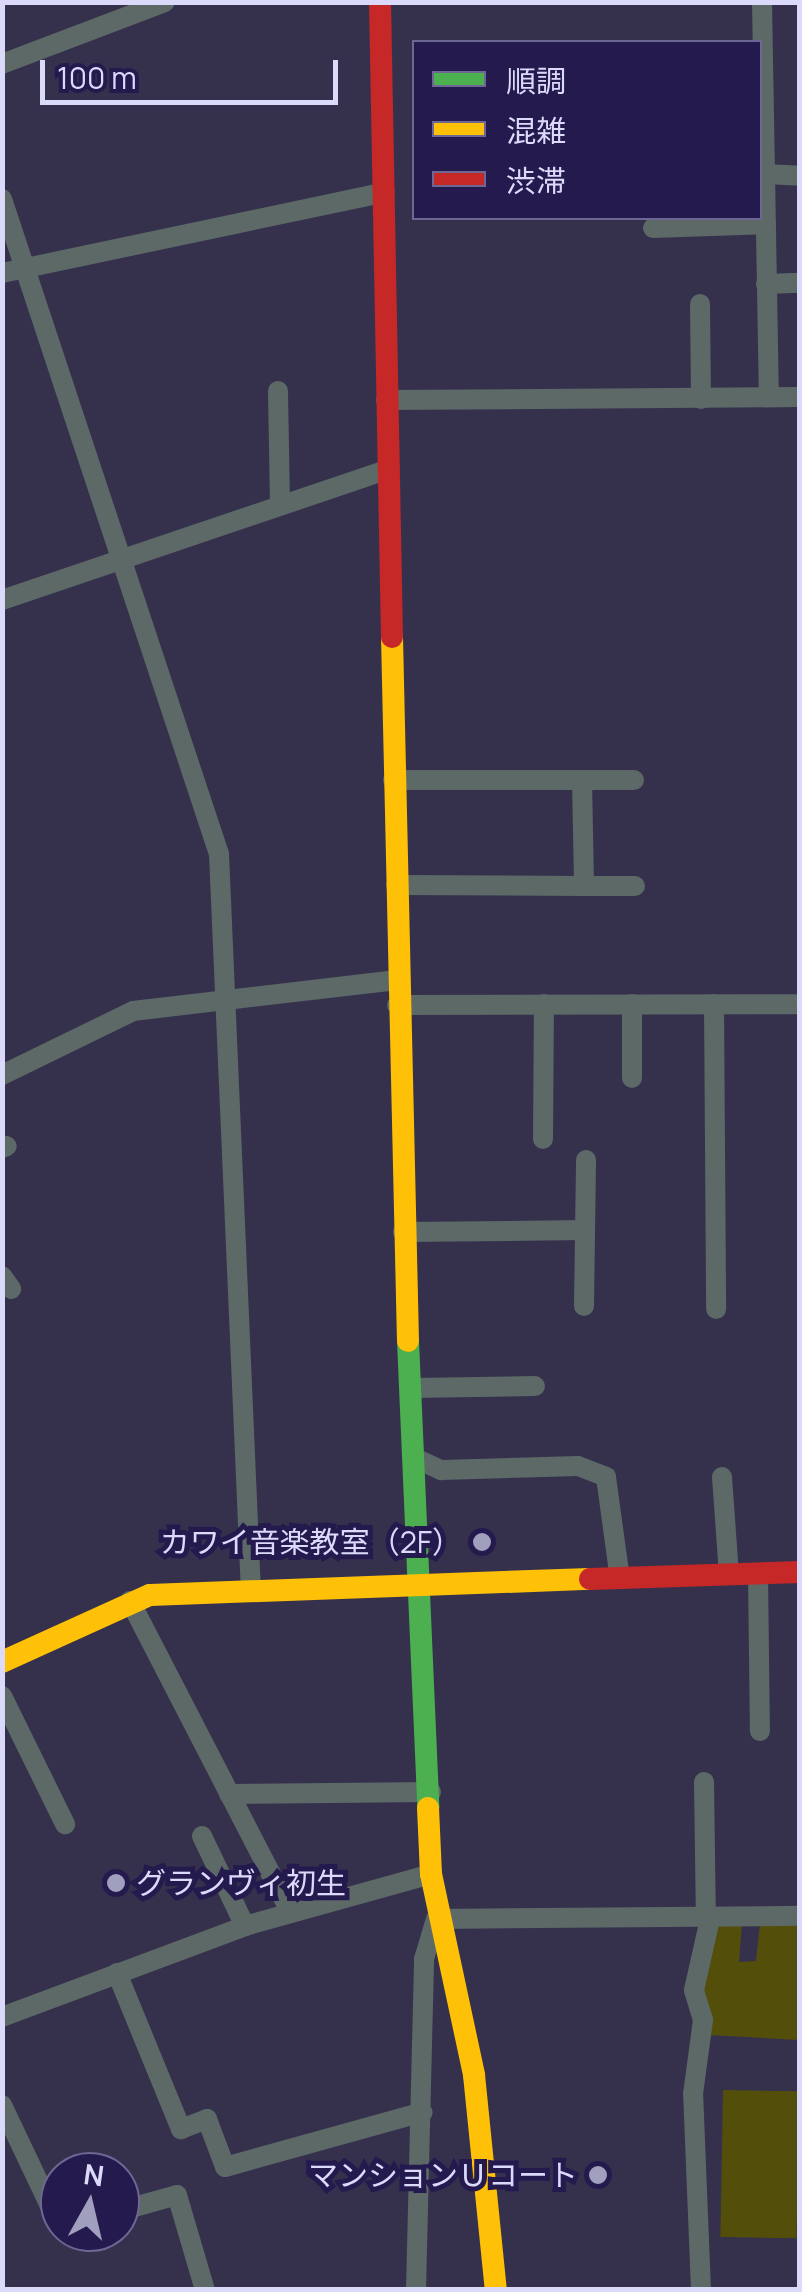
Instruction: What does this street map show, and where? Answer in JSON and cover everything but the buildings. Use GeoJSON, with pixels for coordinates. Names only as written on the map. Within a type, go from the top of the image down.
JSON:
{"type":"FeatureCollection","features":[{"type":"Feature","properties":{"kind":"street"},"geometry":{"type":"LineString","coordinates":[[2,64],[166,2]]}},
{"type":"Feature","properties":{"kind":"street"},"geometry":{"type":"LineString","coordinates":[[380,2],[403,1232],[424,1588],[431,1874],[436,1919],[474,2075],[496,2290]]}},
{"type":"Feature","properties":{"kind":"street"},"geometry":{"type":"LineString","coordinates":[[762,2],[762,40]]}},
{"type":"Feature","properties":{"kind":"street"},"geometry":{"type":"LineString","coordinates":[[762,131],[769,397]]}},
{"type":"Feature","properties":{"kind":"street"},"geometry":{"type":"LineString","coordinates":[[765,174],[800,176]]}},
{"type":"Feature","properties":{"kind":"street"},"geometry":{"type":"LineString","coordinates":[[2,272],[385,192]]}},
{"type":"Feature","properties":{"kind":"street"},"geometry":{"type":"LineString","coordinates":[[2,198],[219,854],[252,1592]]}},
{"type":"Feature","properties":{"kind":"street"},"geometry":{"type":"LineString","coordinates":[[653,228],[766,224]]}},
{"type":"Feature","properties":{"kind":"street"},"geometry":{"type":"LineString","coordinates":[[766,284],[800,283]]}},
{"type":"Feature","properties":{"kind":"street"},"geometry":{"type":"LineString","coordinates":[[700,304],[700,399]]}},
{"type":"Feature","properties":{"kind":"street"},"geometry":{"type":"LineString","coordinates":[[278,391],[280,504]]}},
{"type":"Feature","properties":{"kind":"street"},"geometry":{"type":"LineString","coordinates":[[386,400],[800,397]]}},
{"type":"Feature","properties":{"kind":"street"},"geometry":{"type":"LineString","coordinates":[[2,600],[389,469]]}},
{"type":"Feature","properties":{"kind":"street"},"geometry":{"type":"LineString","coordinates":[[393,780],[634,780]]}},
{"type":"Feature","properties":{"kind":"street"},"geometry":{"type":"LineString","coordinates":[[582,780],[584,886]]}},
{"type":"Feature","properties":{"kind":"street"},"geometry":{"type":"LineString","coordinates":[[396,885],[636,886]]}},
{"type":"Feature","properties":{"kind":"street"},"geometry":{"type":"LineString","coordinates":[[2,1076],[133,1010],[398,980]]}},
{"type":"Feature","properties":{"kind":"street"},"geometry":{"type":"LineString","coordinates":[[543,1139],[544,1004]]}},
{"type":"Feature","properties":{"kind":"street"},"geometry":{"type":"LineString","coordinates":[[632,1004],[632,1078]]}},
{"type":"Feature","properties":{"kind":"street"},"geometry":{"type":"LineString","coordinates":[[714,1004],[716,1309]]}},
{"type":"Feature","properties":{"kind":"street"},"geometry":{"type":"LineString","coordinates":[[398,1005],[800,1004]]}},
{"type":"Feature","properties":{"kind":"street"},"geometry":{"type":"LineString","coordinates":[[584,1306],[586,1160]]}},
{"type":"Feature","properties":{"kind":"street"},"geometry":{"type":"LineString","coordinates":[[403,1232],[585,1230]]}},
{"type":"Feature","properties":{"kind":"street"},"geometry":{"type":"LineString","coordinates":[[412,1388],[534,1386]]}},
{"type":"Feature","properties":{"kind":"street"},"geometry":{"type":"LineString","coordinates":[[416,1458],[441,1470],[578,1466],[606,1476],[620,1580]]}},
{"type":"Feature","properties":{"kind":"street"},"geometry":{"type":"LineString","coordinates":[[722,1477],[729,1576]]}},
{"type":"Feature","properties":{"kind":"street"},"geometry":{"type":"LineString","coordinates":[[2,1662],[130,1601],[252,1592],[800,1572]]}},
{"type":"Feature","properties":{"kind":"street"},"geometry":{"type":"LineString","coordinates":[[758,1574],[760,1731]]}},
{"type":"Feature","properties":{"kind":"street"},"geometry":{"type":"LineString","coordinates":[[130,1601],[291,1913]]}},
{"type":"Feature","properties":{"kind":"street"},"geometry":{"type":"LineString","coordinates":[[2,1696],[66,1824]]}},
{"type":"Feature","properties":{"kind":"street"},"geometry":{"type":"LineString","coordinates":[[701,2290],[693,2094],[703,2020],[694,1990],[708,1919],[704,1782]]}},
{"type":"Feature","properties":{"kind":"street"},"geometry":{"type":"LineString","coordinates":[[229,1794],[431,1792]]}},
{"type":"Feature","properties":{"kind":"street"},"geometry":{"type":"LineString","coordinates":[[202,1836],[245,1926]]}},
{"type":"Feature","properties":{"kind":"street"},"geometry":{"type":"LineString","coordinates":[[2,2017],[245,1926],[431,1874]]}},
{"type":"Feature","properties":{"kind":"street"},"geometry":{"type":"LineString","coordinates":[[436,1919],[800,1916]]}},
{"type":"Feature","properties":{"kind":"street"},"geometry":{"type":"LineString","coordinates":[[416,2290],[424,1959],[436,1919]]}},
{"type":"Feature","properties":{"kind":"street"},"geometry":{"type":"LineString","coordinates":[[117,1973],[182,2129],[207,2119],[224,2167],[423,2112]]}},
{"type":"Feature","properties":{"kind":"street"},"geometry":{"type":"LineString","coordinates":[[2,2105],[40,2184]]}},
{"type":"Feature","properties":{"kind":"street"},"geometry":{"type":"LineString","coordinates":[[2,2158],[23,2148]]}},
{"type":"Feature","properties":{"kind":"street"},"geometry":{"type":"LineString","coordinates":[[140,2205],[177,2195],[205,2290]]}},
{"type":"Feature","properties":{"kind":"shaded area"},"geometry":{"type":"Polygon","coordinates":[[[799,1922],[799,2040],[708,2035],[700,1990],[716,1925],[742,1923],[739,1962],[756,1961],[760,1923],[799,1922]]]}},
{"type":"Feature","properties":{"kind":"shaded area"},"geometry":{"type":"Polygon","coordinates":[[[723,2090],[799,2091],[796,2238],[720,2237],[723,2090]]]}},
{"type":"Feature","properties":{"kind":"traffic: fast"},"geometry":{"type":"LineString","coordinates":[[408,1341],[428,1808]]}},
{"type":"Feature","properties":{"kind":"traffic: slow"},"geometry":{"type":"LineString","coordinates":[[392,637],[408,1341]]}},
{"type":"Feature","properties":{"kind":"traffic: slow"},"geometry":{"type":"LineString","coordinates":[[2,1662],[150,1595],[590,1579]]}},
{"type":"Feature","properties":{"kind":"traffic: slow"},"geometry":{"type":"LineString","coordinates":[[428,1808],[431,1874],[474,2075],[496,2290]]}},
{"type":"Feature","properties":{"kind":"traffic: jam"},"geometry":{"type":"LineString","coordinates":[[380,2],[392,637]]}},
{"type":"Feature","properties":{"kind":"traffic: jam"},"geometry":{"type":"LineString","coordinates":[[590,1579],[800,1572]]}},
{"type":"Feature","properties":{"kind":"place","name":"カワイ音楽教室（2F）"},"geometry":{"type":"Point","coordinates":[482,1542]}},
{"type":"Feature","properties":{"kind":"place","name":"グランヴィ初生"},"geometry":{"type":"Point","coordinates":[116,1883]}},
{"type":"Feature","properties":{"kind":"place","name":"マンションＵコート"},"geometry":{"type":"Point","coordinates":[598,2175]}}]}
